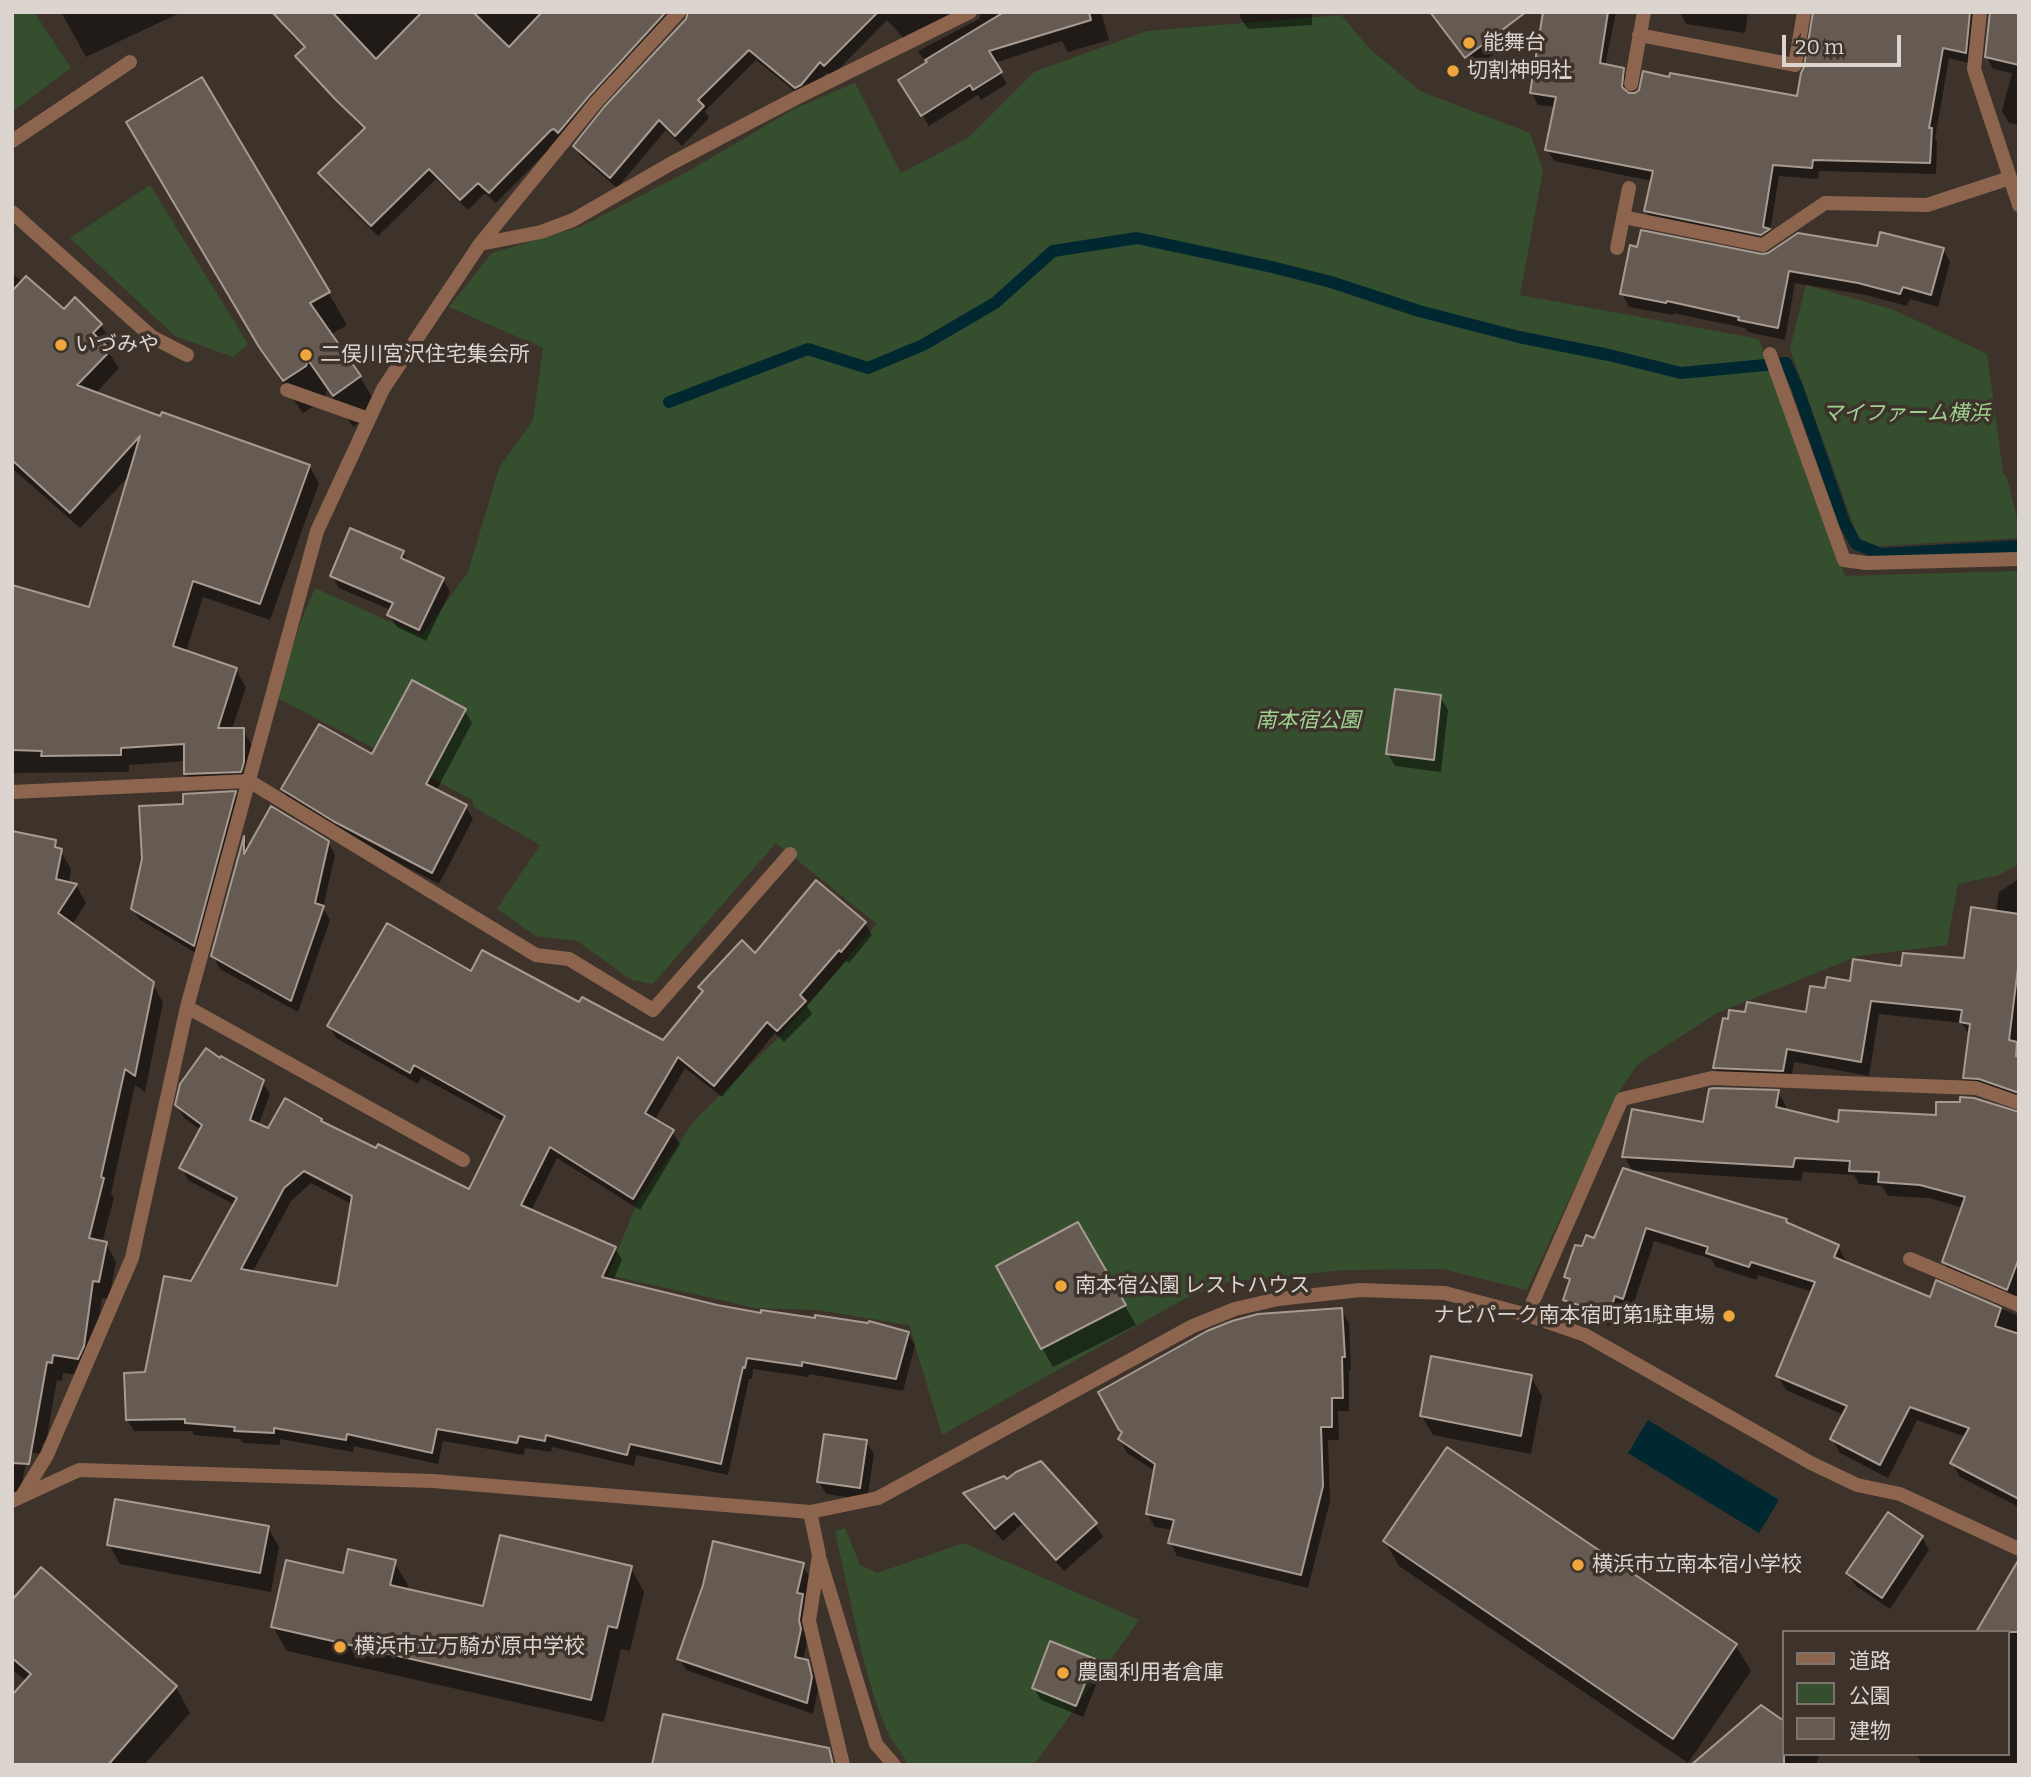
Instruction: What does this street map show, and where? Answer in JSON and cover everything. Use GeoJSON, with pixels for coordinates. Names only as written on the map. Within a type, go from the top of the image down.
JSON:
{"type":"FeatureCollection","features":[{"type":"Feature","properties":{"kind":"street"},"geometry":{"type":"LineString","coordinates":[[17,1498],[47,1455],[132,1258],[187,1006],[317,531],[383,389],[480,244],[597,101],[679,12]]}},
{"type":"Feature","properties":{"kind":"street"},"geometry":{"type":"LineString","coordinates":[[480,244],[541,232],[573,220],[796,98],[970,12]]}},
{"type":"Feature","properties":{"kind":"street"},"geometry":{"type":"LineString","coordinates":[[1631,84],[1644,12]]}},
{"type":"Feature","properties":{"kind":"street"},"geometry":{"type":"LineString","coordinates":[[1639,35],[1795,65],[1804,12]]}},
{"type":"Feature","properties":{"kind":"street"},"geometry":{"type":"LineString","coordinates":[[1980,12],[1973,69],[2019,205]]}},
{"type":"Feature","properties":{"kind":"street"},"geometry":{"type":"LineString","coordinates":[[12,141],[130,62]]}},
{"type":"Feature","properties":{"kind":"street"},"geometry":{"type":"LineString","coordinates":[[1623,217],[1763,245],[1825,204],[1927,205],[2010,178]]}},
{"type":"Feature","properties":{"kind":"street"},"geometry":{"type":"LineString","coordinates":[[1617,248],[1629,188]]}},
{"type":"Feature","properties":{"kind":"street"},"geometry":{"type":"LineString","coordinates":[[12,212],[152,337],[187,355]]}},
{"type":"Feature","properties":{"kind":"street"},"geometry":{"type":"LineString","coordinates":[[1770,354],[1844,560],[1866,563],[2019,559]]}},
{"type":"Feature","properties":{"kind":"street"},"geometry":{"type":"LineString","coordinates":[[287,390],[369,419]]}},
{"type":"Feature","properties":{"kind":"street"},"geometry":{"type":"LineString","coordinates":[[12,792],[248,781],[536,955],[569,959],[653,1010],[790,854]]}},
{"type":"Feature","properties":{"kind":"street"},"geometry":{"type":"LineString","coordinates":[[187,1006],[463,1160]]}},
{"type":"Feature","properties":{"kind":"street"},"geometry":{"type":"LineString","coordinates":[[1527,1315],[1622,1098],[1712,1077],[1976,1088],[2019,1103]]}},
{"type":"Feature","properties":{"kind":"street"},"geometry":{"type":"LineString","coordinates":[[1910,1259],[2019,1304]]}},
{"type":"Feature","properties":{"kind":"street"},"geometry":{"type":"LineString","coordinates":[[17,1498],[79,1470],[433,1480],[810,1512],[878,1498],[1194,1326],[1235,1309],[1278,1299],[1360,1290],[1445,1293],[1527,1315],[1585,1335],[1811,1463],[1857,1485],[1900,1494],[2019,1549]]}},
{"type":"Feature","properties":{"kind":"street"},"geometry":{"type":"LineString","coordinates":[[810,1512],[819,1555],[876,1744],[894,1765]]}},
{"type":"Feature","properties":{"kind":"street"},"geometry":{"type":"LineString","coordinates":[[819,1555],[809,1621],[844,1765]]}},
{"type":"Feature","properties":{"kind":"green space"},"geometry":{"type":"Polygon","coordinates":[[[12,12],[34,12],[71,68],[12,112],[12,12]]]}},
{"type":"Feature","properties":{"kind":"green space","name":"南本宿公園"},"geometry":{"type":"Polygon","coordinates":[[[1341,15],[1370,49],[1420,91],[1530,133],[1543,170],[1520,295],[1759,339],[1845,576],[2019,571],[2019,864],[1999,875],[1958,884],[1947,945],[1858,956],[1717,1013],[1638,1064],[1619,1092],[1527,1290],[1443,1269],[1343,1270],[1228,1282],[1186,1298],[942,1435],[909,1325],[817,1310],[756,1308],[608,1275],[638,1200],[696,1119],[780,1036],[877,924],[776,843],[653,984],[632,980],[577,941],[536,936],[497,909],[540,845],[474,807],[472,800],[277,698],[301,621],[315,588],[422,636],[468,572],[499,468],[533,420],[543,348],[449,307],[492,253],[580,227],[689,171],[794,109],[855,83],[901,173],[968,138],[1034,72],[1147,31],[1341,15]]]}},
{"type":"Feature","properties":{"kind":"green space"},"geometry":{"type":"Polygon","coordinates":[[[150,185],[248,344],[233,357],[175,336],[70,238],[150,185]]]}},
{"type":"Feature","properties":{"kind":"green space","name":"マイファーム横浜"},"geometry":{"type":"Polygon","coordinates":[[[1806,285],[1894,310],[1987,354],[2003,473],[2007,478],[2019,526],[2019,538],[1878,546],[1859,540],[1790,349],[1806,285]]]}},
{"type":"Feature","properties":{"kind":"green space"},"geometry":{"type":"Polygon","coordinates":[[[845,1528],[860,1565],[877,1573],[964,1543],[1139,1620],[1034,1765],[909,1765],[889,1735],[876,1704],[861,1650],[835,1531],[845,1528]]]}},
{"type":"Feature","properties":{"kind":"water"},"geometry":{"type":"Polygon","coordinates":[[[1648,1420],[1779,1500],[1759,1533],[1628,1453],[1648,1420]]]}},
{"type":"Feature","properties":{"kind":"building"},"geometry":{"type":"Polygon","coordinates":[[[272,12],[332,12],[376,59],[422,12],[473,12],[509,47],[542,12],[666,12],[558,133],[554,129],[551,130],[489,193],[478,183],[460,200],[429,169],[371,226],[318,173],[365,128],[295,56],[305,47],[272,12]]]}},
{"type":"Feature","properties":{"kind":"building"},"geometry":{"type":"Polygon","coordinates":[[[688,12],[878,12],[824,66],[820,62],[801,85],[795,88],[749,50],[698,100],[704,106],[675,136],[659,120],[610,178],[573,146],[604,107],[686,19],[688,12]]]}},
{"type":"Feature","properties":{"kind":"building"},"geometry":{"type":"Polygon","coordinates":[[[1004,12],[1089,12],[1091,20],[989,51],[1002,72],[973,90],[970,85],[921,116],[898,80],[927,62],[925,60],[1004,12]]]}},
{"type":"Feature","properties":{"kind":"building","name":"能舞台"},"geometry":{"type":"Polygon","coordinates":[[[1430,12],[1526,12],[1465,58],[1430,12]]]}},
{"type":"Feature","properties":{"kind":"building"},"geometry":{"type":"Polygon","coordinates":[[[1543,12],[1608,12],[1600,63],[1624,68],[1622,87],[1629,93],[1639,90],[1643,71],[1669,77],[1670,73],[1797,96],[1813,12],[1970,12],[1966,53],[1943,48],[1929,128],[1932,128],[1930,163],[1813,160],[1812,168],[1773,165],[1763,227],[1770,229],[1761,235],[1644,211],[1653,171],[1545,150],[1556,97],[1530,93],[1543,12]]]}},
{"type":"Feature","properties":{"kind":"building"},"geometry":{"type":"Polygon","coordinates":[[[1990,12],[2019,12],[2019,65],[1985,57],[1990,12]]]}},
{"type":"Feature","properties":{"kind":"building"},"geometry":{"type":"Polygon","coordinates":[[[202,77],[330,292],[310,303],[361,376],[333,396],[308,360],[306,366],[283,381],[259,347],[126,122],[202,77]]]}},
{"type":"Feature","properties":{"kind":"building"},"geometry":{"type":"Polygon","coordinates":[[[1641,230],[1762,254],[1768,253],[1798,233],[1877,246],[1880,232],[1944,248],[1931,295],[1903,287],[1900,294],[1858,283],[1789,271],[1778,328],[1667,301],[1666,303],[1620,294],[1630,245],[1637,247],[1641,230]]]}},
{"type":"Feature","properties":{"kind":"building"},"geometry":{"type":"Polygon","coordinates":[[[26,276],[64,309],[75,297],[102,324],[93,333],[111,350],[77,385],[160,416],[162,412],[310,465],[260,604],[193,581],[173,646],[237,668],[218,728],[244,728],[244,762],[241,772],[184,774],[184,744],[121,748],[121,755],[41,756],[42,751],[12,750],[12,585],[89,607],[140,436],[70,513],[12,460],[12,291],[26,276]]]}},
{"type":"Feature","properties":{"kind":"building"},"geometry":{"type":"Polygon","coordinates":[[[350,528],[404,551],[401,558],[444,578],[419,630],[387,615],[393,603],[330,576],[350,528]]]}},
{"type":"Feature","properties":{"kind":"building"},"geometry":{"type":"Polygon","coordinates":[[[412,680],[466,709],[426,784],[467,805],[432,873],[333,821],[281,789],[319,724],[372,754],[412,680]]]}},
{"type":"Feature","properties":{"kind":"building"},"geometry":{"type":"Polygon","coordinates":[[[1395,689],[1441,695],[1434,760],[1386,754],[1395,689]]]}},
{"type":"Feature","properties":{"kind":"building"},"geometry":{"type":"Polygon","coordinates":[[[236,791],[194,946],[131,909],[142,859],[139,806],[183,804],[183,794],[236,791]]]}},
{"type":"Feature","properties":{"kind":"building"},"geometry":{"type":"Polygon","coordinates":[[[271,806],[329,841],[315,903],[324,906],[291,1001],[211,956],[244,836],[244,854],[271,806]]]}},
{"type":"Feature","properties":{"kind":"building"},"geometry":{"type":"Polygon","coordinates":[[[12,831],[56,840],[55,847],[62,849],[56,879],[77,884],[58,913],[154,982],[135,1076],[125,1069],[101,1177],[104,1178],[89,1238],[107,1242],[99,1282],[93,1281],[84,1346],[78,1359],[53,1355],[52,1363],[47,1362],[29,1464],[12,1463],[12,831]]]}},
{"type":"Feature","properties":{"kind":"building"},"geometry":{"type":"Polygon","coordinates":[[[816,880],[866,922],[800,995],[806,1001],[777,1031],[767,1022],[714,1086],[678,1057],[645,1113],[674,1130],[633,1199],[550,1147],[521,1205],[616,1247],[602,1277],[761,1313],[761,1310],[815,1318],[815,1315],[869,1321],[909,1332],[896,1379],[802,1362],[802,1366],[747,1358],[721,1464],[630,1444],[627,1455],[546,1435],[545,1441],[519,1436],[517,1443],[437,1429],[432,1453],[347,1434],[346,1440],[274,1428],[274,1433],[234,1431],[235,1427],[185,1423],[185,1419],[126,1420],[124,1373],[145,1372],[164,1276],[191,1281],[237,1198],[179,1168],[202,1125],[175,1105],[180,1084],[206,1048],[264,1080],[250,1120],[268,1128],[285,1098],[322,1119],[321,1121],[376,1148],[378,1144],[469,1189],[505,1116],[414,1065],[410,1073],[327,1026],[387,923],[471,971],[482,950],[579,1002],[582,997],[663,1040],[703,991],[698,987],[742,940],[755,953],[816,880]],[[304,1171],[284,1188],[241,1269],[337,1286],[352,1196],[304,1171]]]}},
{"type":"Feature","properties":{"kind":"building"},"geometry":{"type":"Polygon","coordinates":[[[1971,907],[2019,914],[2019,960],[2009,1040],[2017,1042],[2019,1093],[1979,1079],[1963,1078],[1970,1024],[1960,1022],[1962,1010],[1871,1001],[1861,1062],[1787,1049],[1783,1071],[1713,1068],[1723,1018],[1728,1019],[1729,1010],[1745,1012],[1747,1002],[1806,1012],[1810,986],[1825,988],[1827,977],[1850,981],[1853,959],[1901,966],[1903,953],[1964,958],[1971,907]]]}},
{"type":"Feature","properties":{"kind":"building"},"geometry":{"type":"Polygon","coordinates":[[[1709,1089],[1779,1090],[1776,1107],[1838,1122],[1839,1110],[1936,1115],[1936,1102],[1960,1102],[1960,1097],[1974,1098],[2019,1112],[2019,1258],[2007,1290],[1942,1262],[1965,1197],[1920,1185],[1878,1182],[1879,1172],[1849,1171],[1850,1161],[1795,1158],[1793,1167],[1622,1157],[1632,1109],[1703,1122],[1709,1089]]]}},
{"type":"Feature","properties":{"kind":"building"},"geometry":{"type":"Polygon","coordinates":[[[1623,1168],[1787,1219],[1786,1222],[1839,1245],[1834,1257],[1930,1297],[1936,1280],[2001,1308],[1995,1326],[2019,1334],[2019,1499],[1950,1463],[1969,1428],[1910,1407],[1880,1465],[1830,1439],[1847,1406],[1776,1376],[1815,1282],[1751,1262],[1749,1267],[1706,1253],[1708,1247],[1646,1228],[1623,1299],[1615,1296],[1609,1315],[1563,1300],[1570,1279],[1564,1277],[1575,1245],[1582,1246],[1586,1235],[1594,1238],[1623,1168]]]}},
{"type":"Feature","properties":{"kind":"building","name":"南本宿公園 レストハウス"},"geometry":{"type":"Polygon","coordinates":[[[1078,1222],[1126,1305],[1041,1349],[996,1266],[1078,1222]]]}},
{"type":"Feature","properties":{"kind":"building"},"geometry":{"type":"Polygon","coordinates":[[[1342,1308],[1345,1357],[1342,1357],[1343,1398],[1332,1398],[1332,1427],[1321,1427],[1323,1486],[1301,1575],[1168,1543],[1174,1520],[1146,1514],[1155,1464],[1118,1439],[1122,1432],[1098,1392],[1207,1331],[1232,1321],[1258,1314],[1342,1308]]]}},
{"type":"Feature","properties":{"kind":"building"},"geometry":{"type":"Polygon","coordinates":[[[1431,1356],[1532,1375],[1521,1436],[1420,1416],[1431,1356]]]}},
{"type":"Feature","properties":{"kind":"building"},"geometry":{"type":"Polygon","coordinates":[[[824,1434],[867,1440],[860,1488],[817,1482],[824,1434]]]}},
{"type":"Feature","properties":{"kind":"building"},"geometry":{"type":"Polygon","coordinates":[[[1447,1447],[1737,1644],[1673,1739],[1383,1541],[1447,1447]]]}},
{"type":"Feature","properties":{"kind":"building"},"geometry":{"type":"Polygon","coordinates":[[[1041,1461],[1097,1523],[1056,1560],[1014,1513],[995,1529],[963,1493],[1004,1476],[1007,1479],[1041,1461]]]}},
{"type":"Feature","properties":{"kind":"building"},"geometry":{"type":"Polygon","coordinates":[[[115,1499],[269,1526],[260,1573],[107,1545],[115,1499]]]}},
{"type":"Feature","properties":{"kind":"building"},"geometry":{"type":"Polygon","coordinates":[[[1888,1512],[1923,1536],[1882,1598],[1846,1573],[1888,1512]]]}},
{"type":"Feature","properties":{"kind":"building"},"geometry":{"type":"Polygon","coordinates":[[[500,1535],[632,1566],[617,1628],[608,1626],[591,1700],[271,1627],[286,1560],[343,1573],[348,1549],[396,1560],[390,1585],[483,1606],[500,1535]]]}},
{"type":"Feature","properties":{"kind":"building"},"geometry":{"type":"Polygon","coordinates":[[[713,1541],[804,1563],[797,1593],[803,1594],[799,1620],[801,1629],[795,1657],[808,1660],[812,1677],[807,1703],[677,1659],[703,1585],[713,1541]]]}},
{"type":"Feature","properties":{"kind":"building"},"geometry":{"type":"Polygon","coordinates":[[[2019,1559],[2019,1632],[1977,1630],[2019,1559]]]}},
{"type":"Feature","properties":{"kind":"building"},"geometry":{"type":"Polygon","coordinates":[[[41,1567],[177,1686],[108,1765],[12,1765],[12,1695],[31,1674],[12,1658],[12,1600],[41,1567]]]}},
{"type":"Feature","properties":{"kind":"building","name":"農園利用者倉庫"},"geometry":{"type":"Polygon","coordinates":[[[1050,1641],[1095,1659],[1076,1706],[1032,1688],[1050,1641]]]}},
{"type":"Feature","properties":{"kind":"building"},"geometry":{"type":"Polygon","coordinates":[[[1761,1705],[1783,1720],[1784,1765],[1691,1765],[1761,1705]]]}},
{"type":"Feature","properties":{"kind":"building"},"geometry":{"type":"Polygon","coordinates":[[[663,1714],[829,1748],[833,1765],[652,1765],[663,1714]]]}},
{"type":"Feature","properties":{"kind":"waterway"},"geometry":{"type":"LineString","coordinates":[[669,402],[808,349],[868,368],[923,345],[995,303],[1053,251],[1137,238],[1272,267],[1331,282],[1419,311],[1519,337],[1681,373],[1786,363],[1797,387],[1844,522],[1856,544],[1881,554],[2019,546]]}},
{"type":"Feature","properties":{"kind":"place","name":"能舞台"},"geometry":{"type":"Point","coordinates":[1469,43]}},
{"type":"Feature","properties":{"kind":"place","name":"切割神明社"},"geometry":{"type":"Point","coordinates":[1453,71]}},
{"type":"Feature","properties":{"kind":"place","name":"いづみや"},"geometry":{"type":"Point","coordinates":[61,345]}},
{"type":"Feature","properties":{"kind":"place","name":"二俣川宮沢住宅集会所"},"geometry":{"type":"Point","coordinates":[306,355]}},
{"type":"Feature","properties":{"kind":"place","name":"南本宿公園 レストハウス"},"geometry":{"type":"Point","coordinates":[1061,1286]}},
{"type":"Feature","properties":{"kind":"place","name":"ナビパーク南本宿町第1駐車場"},"geometry":{"type":"Point","coordinates":[1729,1316]}},
{"type":"Feature","properties":{"kind":"place","name":"横浜市立南本宿小学校"},"geometry":{"type":"Point","coordinates":[1578,1565]}},
{"type":"Feature","properties":{"kind":"place","name":"横浜市立万騎が原中学校"},"geometry":{"type":"Point","coordinates":[340,1647]}},
{"type":"Feature","properties":{"kind":"place","name":"農園利用者倉庫"},"geometry":{"type":"Point","coordinates":[1063,1673]}}]}
